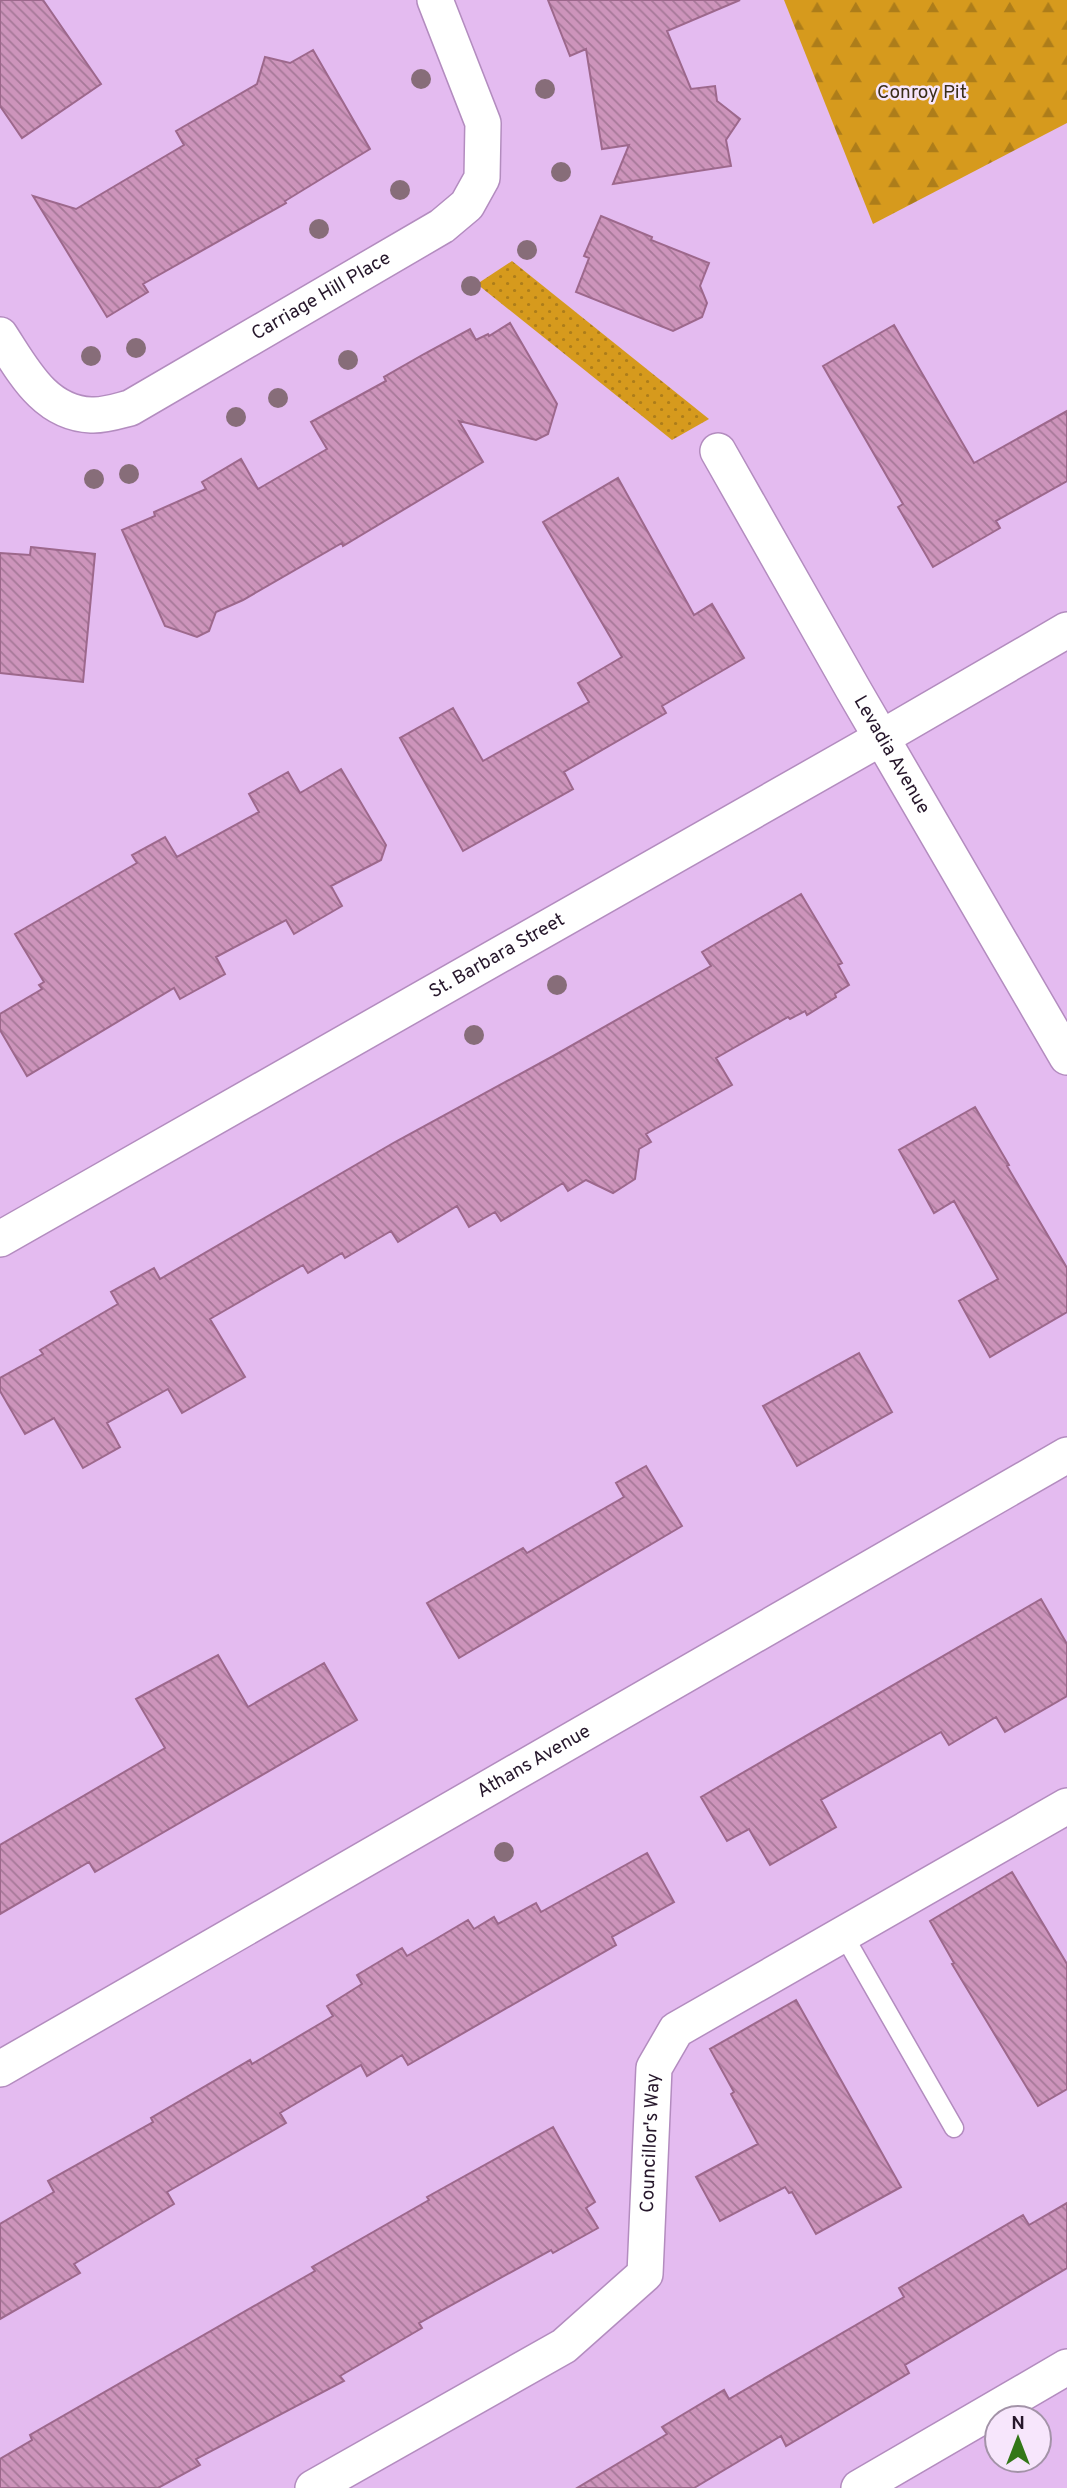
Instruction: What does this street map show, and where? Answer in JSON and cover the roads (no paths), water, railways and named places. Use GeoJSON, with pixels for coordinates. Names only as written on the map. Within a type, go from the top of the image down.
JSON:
{"type":"FeatureCollection","features":[{"type":"Feature","properties":{"kind":"street","name":"Carriage Hill Place"},"geometry":{"type":"LineString","coordinates":[[0,335],[22,370],[47,400],[71,413],[94,416],[130,408],[442,226],[467,205],[482,178],[483,123],[435,0]]}},
{"type":"Feature","properties":{"kind":"street","name":"Levadia Avenue"},"geometry":{"type":"LineString","coordinates":[[718,451],[1067,1057]]}},
{"type":"Feature","properties":{"kind":"street","name":"St. Barbara Street"},"geometry":{"type":"LineString","coordinates":[[0,1239],[1067,630]]}},
{"type":"Feature","properties":{"kind":"street","name":"Athans Avenue"},"geometry":{"type":"LineString","coordinates":[[0,2069],[1067,1454]]}},
{"type":"Feature","properties":{"kind":"street","name":"Councillor's Way"},"geometry":{"type":"LineString","coordinates":[[313,2488],[564,2346],[645,2274],[654,2068],[676,2030],[843,1934],[1065,1812]]}},
{"type":"Feature","properties":{"kind":"street"},"geometry":{"type":"LineString","coordinates":[[859,2488],[910,2475],[1067,2367]]}},
{"type":"Feature","properties":{"kind":"lane"},"geometry":{"type":"LineString","coordinates":[[843,1934],[954,2128]]}},
{"type":"Feature","properties":{"kind":"park label","name":"Conroy Pit"},"geometry":{"type":"Point","coordinates":[922,93]}}]}
